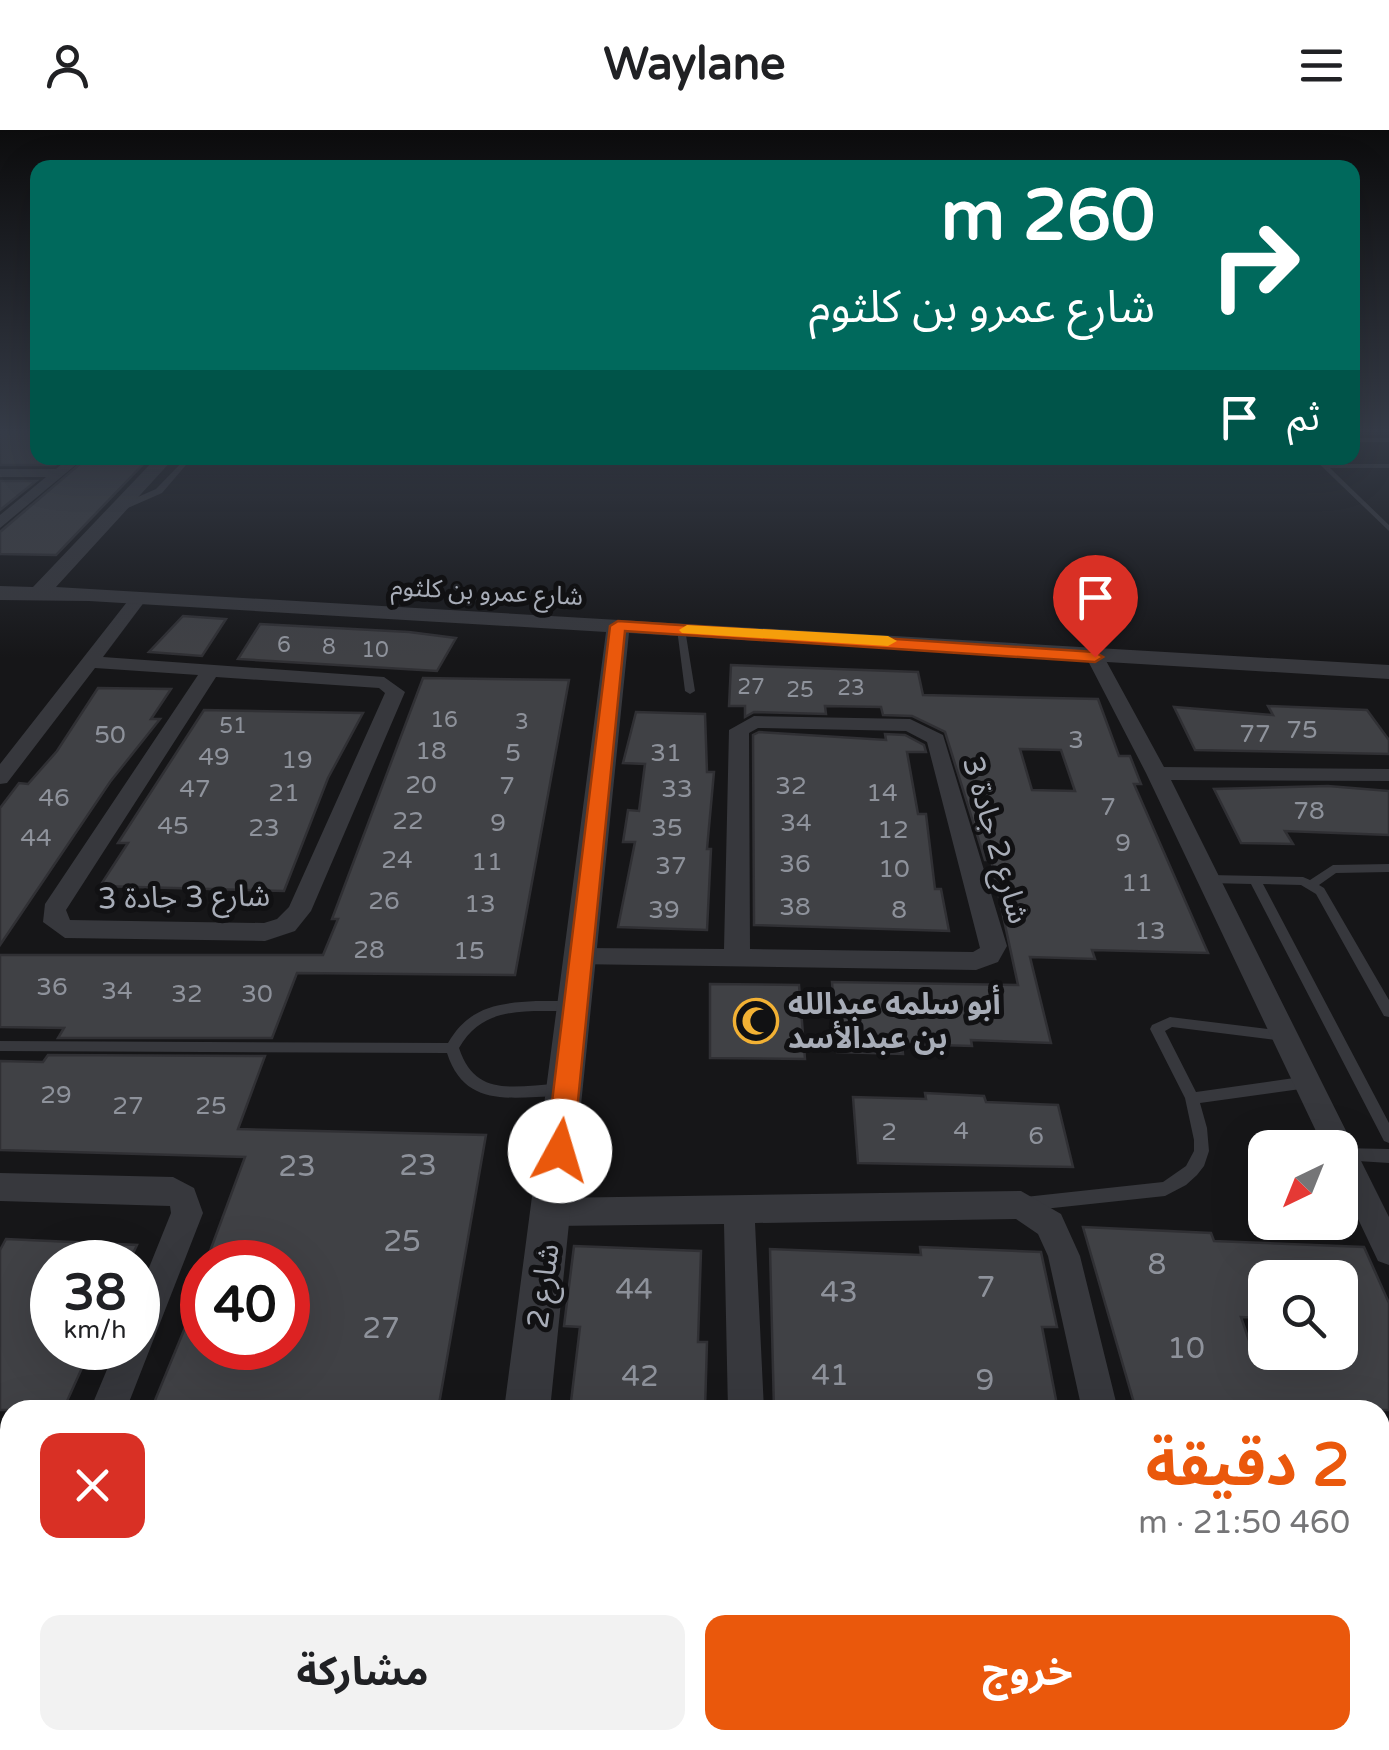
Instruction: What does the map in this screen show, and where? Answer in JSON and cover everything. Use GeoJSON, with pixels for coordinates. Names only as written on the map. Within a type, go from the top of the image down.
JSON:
{"type":"FeatureCollection","features":[{"type":"Feature","properties":{"kind":"street"},"geometry":{"type":"LineString","coordinates":[[0,523],[20,507]]}},
{"type":"Feature","properties":{"kind":"street"},"geometry":{"type":"LineString","coordinates":[[39,592],[119,507]]}},
{"type":"Feature","properties":{"kind":"street","name":"شارع عمرو بن كلثوم"},"geometry":{"type":"LineString","coordinates":[[0,593],[140,597],[1389,672]]}},
{"type":"Feature","properties":{"kind":"street"},"geometry":{"type":"LineString","coordinates":[[0,778],[140,597]]}},
{"type":"Feature","properties":{"kind":"street","name":"شارع 2"},"geometry":{"type":"LineString","coordinates":[[528,1400],[618,626]]}},
{"type":"Feature","properties":{"kind":"street"},"geometry":{"type":"LineString","coordinates":[[1095,657],[1157,773],[1331,1130]]}},
{"type":"Feature","properties":{"kind":"street","name":"شارع 3 جادة 3"},"geometry":{"type":"LineString","coordinates":[[89,662],[384,682],[395,689],[299,911],[286,924],[265,932],[60,927],[54,910],[210,672]]}},
{"type":"Feature","properties":{"kind":"street","name":"شارع 2 جادة 3"},"geometry":{"type":"LineString","coordinates":[[582,957],[976,960],[992,950],[941,758],[930,732],[910,724],[754,722],[739,730],[737,958]]}},
{"type":"Feature","properties":{"kind":"street"},"geometry":{"type":"LineString","coordinates":[[1157,773],[1389,775]]}},
{"type":"Feature","properties":{"kind":"street"},"geometry":{"type":"LineString","coordinates":[[1358,1185],[1389,1250]]}},
{"type":"Feature","properties":{"kind":"street"},"geometry":{"type":"LineString","coordinates":[[0,1186],[174,1191],[182,1198],[187,1212],[160,1280]]}},
{"type":"Feature","properties":{"kind":"street"},"geometry":{"type":"LineString","coordinates":[[553,1212],[1021,1204],[1050,1224],[1064,1256],[1098,1400]]}},
{"type":"Feature","properties":{"kind":"street"},"geometry":{"type":"LineString","coordinates":[[739,1211],[746,1400]]}},
{"type":"Feature","properties":{"kind":"street"},"geometry":{"type":"LineString","coordinates":[[112,1400],[124,1370]]}},
{"type":"Feature","properties":{"kind":"lane"},"geometry":{"type":"LineString","coordinates":[[116,510],[123,507]]}},
{"type":"Feature","properties":{"kind":"lane"},"geometry":{"type":"LineString","coordinates":[[1366,507],[1389,529]]}},
{"type":"Feature","properties":{"kind":"lane"},"geometry":{"type":"LineString","coordinates":[[682,629],[690,690]]}},
{"type":"Feature","properties":{"kind":"lane"},"geometry":{"type":"LineString","coordinates":[[1311,884],[1333,869],[1389,868]]}},
{"type":"Feature","properties":{"kind":"lane"},"geometry":{"type":"LineString","coordinates":[[1209,880],[1311,884],[1320,891],[1389,1012]]}},
{"type":"Feature","properties":{"kind":"lane"},"geometry":{"type":"LineString","coordinates":[[1255,880],[1389,1136]]}},
{"type":"Feature","properties":{"kind":"lane"},"geometry":{"type":"LineString","coordinates":[[566,1090],[482,1090],[460,1073],[452,1048],[466,1022],[493,1008],[575,1006]]}},
{"type":"Feature","properties":{"kind":"lane"},"geometry":{"type":"LineString","coordinates":[[1021,1204],[1165,1189],[1184,1179],[1200,1163],[1204,1145],[1192,1098],[1158,1034],[1159,1024],[1170,1022],[1285,1036]]}},
{"type":"Feature","properties":{"kind":"lane"},"geometry":{"type":"LineString","coordinates":[[0,1046],[452,1048]]}},
{"type":"Feature","properties":{"kind":"lane"},"geometry":{"type":"LineString","coordinates":[[1192,1098],[1308,1082]]}},
{"type":"Feature","properties":{"kind":"lane"},"geometry":{"type":"LineString","coordinates":[[1358,1152],[1389,1156]]}},
{"type":"Feature","properties":{"kind":"building"},"geometry":{"type":"Polygon","coordinates":[[[30,507],[102,507],[56,555],[0,554],[0,532],[30,507]]]}},
{"type":"Feature","properties":{"kind":"building"},"geometry":{"type":"Polygon","coordinates":[[[183,616],[226,619],[202,656],[149,652],[183,616]]]}},
{"type":"Feature","properties":{"kind":"building"},"geometry":{"type":"Polygon","coordinates":[[[260,624],[456,638],[437,671],[238,659],[260,624]]]}},
{"type":"Feature","properties":{"kind":"building"},"geometry":{"type":"Polygon","coordinates":[[[731,665],[918,672],[923,695],[1098,699],[1119,756],[1130,756],[1141,784],[1134,784],[1208,953],[1092,950],[1095,959],[1030,957],[1051,1043],[971,1040],[972,1046],[902,1044],[903,1054],[837,1052],[832,982],[1018,985],[991,860],[985,860],[945,732],[912,716],[883,715],[881,707],[825,706],[826,714],[754,712],[745,717],[745,706],[729,706],[731,665]],[[1020,749],[1032,790],[1075,791],[1061,750],[1020,749]]]}},
{"type":"Feature","properties":{"kind":"building"},"geometry":{"type":"Polygon","coordinates":[[[423,678],[569,680],[515,975],[297,973],[272,1038],[58,1038],[64,1028],[0,1027],[0,955],[323,955],[338,919],[332,919],[423,678]]]}},
{"type":"Feature","properties":{"kind":"building"},"geometry":{"type":"Polygon","coordinates":[[[98,688],[171,689],[151,719],[160,719],[110,782],[0,945],[0,808],[19,783],[28,784],[57,751],[98,688]]]}},
{"type":"Feature","properties":{"kind":"building"},"geometry":{"type":"Polygon","coordinates":[[[1268,706],[1367,710],[1389,740],[1389,754],[1195,750],[1174,707],[1273,715],[1268,706]]]}},
{"type":"Feature","properties":{"kind":"building"},"geometry":{"type":"Polygon","coordinates":[[[204,710],[363,713],[328,778],[284,891],[100,886],[128,843],[118,843],[204,710]]]}},
{"type":"Feature","properties":{"kind":"building"},"geometry":{"type":"Polygon","coordinates":[[[636,712],[705,714],[707,772],[714,772],[707,849],[711,849],[707,930],[618,927],[635,842],[623,842],[628,810],[639,811],[645,764],[623,763],[636,712]]]}},
{"type":"Feature","properties":{"kind":"building"},"geometry":{"type":"Polygon","coordinates":[[[759,732],[886,740],[885,734],[905,735],[924,745],[926,752],[907,752],[918,814],[926,814],[935,889],[941,889],[949,931],[754,925],[753,735],[759,732]]]}},
{"type":"Feature","properties":{"kind":"building"},"geometry":{"type":"Polygon","coordinates":[[[1328,786],[1389,791],[1389,835],[1285,831],[1293,844],[1241,843],[1214,789],[1328,786]]]}},
{"type":"Feature","properties":{"kind":"building","name":"أبو سلمه عبدالله بن عبدالأسد"},"geometry":{"type":"Polygon","coordinates":[[[710,984],[799,985],[805,1059],[710,1058],[710,984]]]}},
{"type":"Feature","properties":{"kind":"building"},"geometry":{"type":"Polygon","coordinates":[[[48,1055],[265,1056],[238,1129],[486,1135],[440,1400],[155,1400],[180,1340],[180,1370],[310,1370],[310,1240],[214,1240],[245,1157],[0,1150],[0,1061],[43,1062],[48,1055]]]}},
{"type":"Feature","properties":{"kind":"building"},"geometry":{"type":"Polygon","coordinates":[[[925,1093],[984,1096],[986,1102],[1058,1105],[1073,1167],[858,1163],[853,1097],[926,1099],[925,1093]]]}},
{"type":"Feature","properties":{"kind":"building"},"geometry":{"type":"Polygon","coordinates":[[[1083,1227],[1211,1233],[1214,1241],[1364,1247],[1389,1303],[1389,1400],[1133,1400],[1083,1227]]]}},
{"type":"Feature","properties":{"kind":"building"},"geometry":{"type":"Polygon","coordinates":[[[6,1239],[30,1240],[30,1370],[81,1370],[68,1400],[0,1400],[0,1250],[6,1239]]]}},
{"type":"Feature","properties":{"kind":"building"},"geometry":{"type":"Polygon","coordinates":[[[574,1246],[701,1251],[698,1342],[707,1342],[705,1400],[571,1400],[580,1327],[564,1326],[574,1246]]]}},
{"type":"Feature","properties":{"kind":"building"},"geometry":{"type":"Polygon","coordinates":[[[920,1247],[1041,1252],[1057,1327],[1042,1327],[1056,1400],[774,1400],[770,1249],[921,1255],[920,1247]]]}},
{"type":"Feature","properties":{"kind":"slow traffic"},"geometry":{"type":"LineString","coordinates":[[687,630],[888,641]]}},
{"type":"Feature","properties":{"kind":"place","name":"أبو سلمه عبدالله بن عبدالأسد"},"geometry":{"type":"Point","coordinates":[756,1021]}},
{"type":"Feature","properties":{"kind":"route"},"geometry":{"type":"LineString","coordinates":[[560,1151],[618,626],[1095,657]]}}]}
